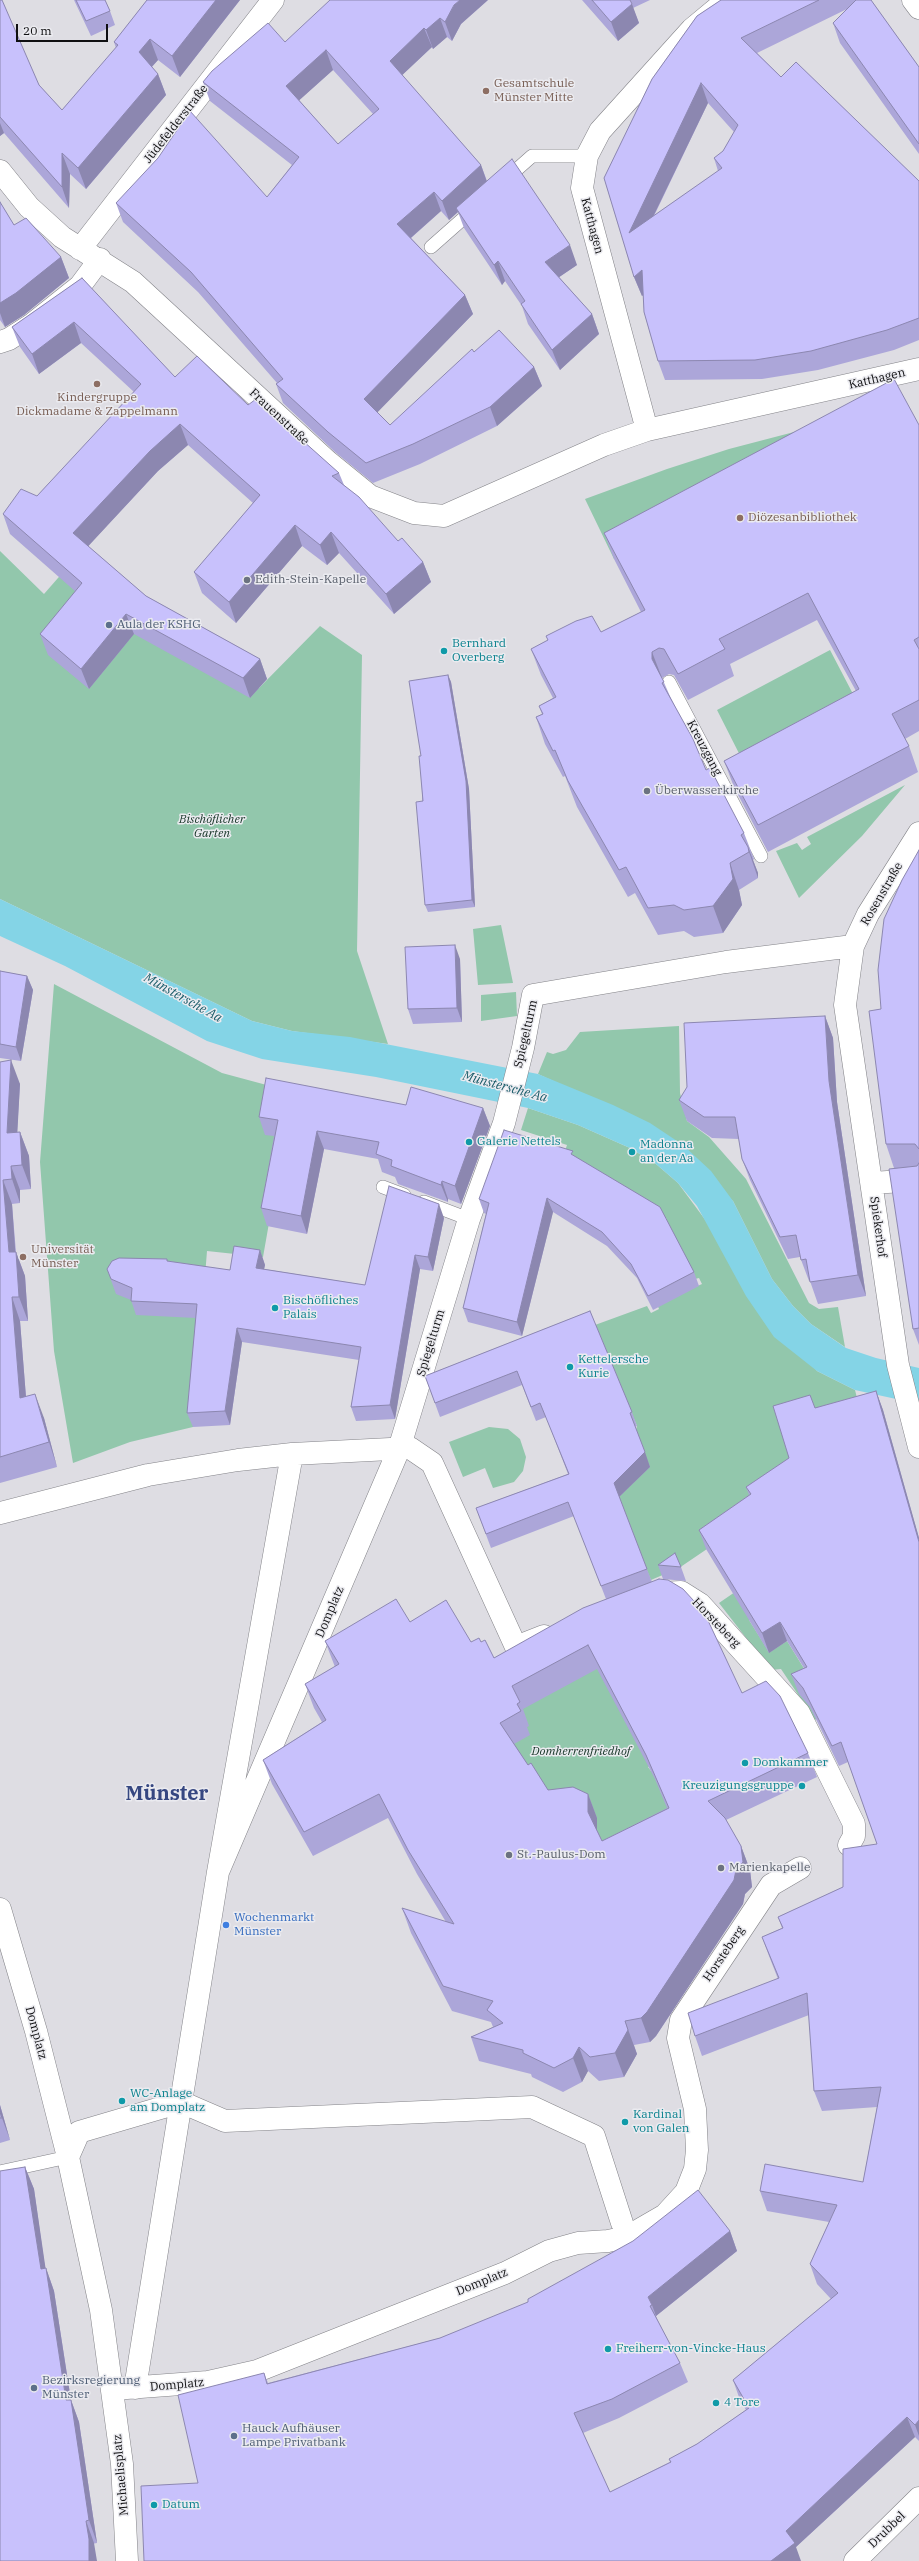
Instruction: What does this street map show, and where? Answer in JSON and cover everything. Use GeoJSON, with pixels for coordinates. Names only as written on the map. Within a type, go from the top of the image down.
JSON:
{"type":"FeatureCollection","features":[{"type":"Feature","properties":{"kind":"street","name":"Jüdefelderstraße"},"geometry":{"type":"LineString","coordinates":[[80,249],[273,0]]}},
{"type":"Feature","properties":{"kind":"street","name":"Katthagen"},"geometry":{"type":"LineString","coordinates":[[647,430],[582,188],[587,156],[600,131],[692,29],[727,0]]}},
{"type":"Feature","properties":{"kind":"street"},"geometry":{"type":"LineString","coordinates":[[912,0],[919,8]]}},
{"type":"Feature","properties":{"kind":"street","name":"Frauenstraße"},"geometry":{"type":"LineString","coordinates":[[0,171],[29,207],[62,237],[80,249],[100,259],[133,282],[327,461],[370,496],[414,513],[444,516],[604,445]]}},
{"type":"Feature","properties":{"kind":"street"},"geometry":{"type":"LineString","coordinates":[[0,342],[9,339],[30,325],[80,286],[100,259]]}},
{"type":"Feature","properties":{"kind":"street","name":"Katthagen"},"geometry":{"type":"LineString","coordinates":[[604,445],[647,430],[919,369]]}},
{"type":"Feature","properties":{"kind":"street","name":"Rosenstraße"},"geometry":{"type":"LineString","coordinates":[[845,1005],[853,946],[868,914],[919,833]]}},
{"type":"Feature","properties":{"kind":"street","name":"Spiegelturm"},"geometry":{"type":"LineString","coordinates":[[399,1450],[469,1219],[506,1114],[523,1048],[533,995],[726,962],[853,946]]}},
{"type":"Feature","properties":{"kind":"street","name":"Spiekerhof"},"geometry":{"type":"LineString","coordinates":[[845,1005],[898,1365],[919,1447]]}},
{"type":"Feature","properties":{"kind":"street"},"geometry":{"type":"LineString","coordinates":[[872,1183],[919,1180]]}},
{"type":"Feature","properties":{"kind":"street"},"geometry":{"type":"LineString","coordinates":[[0,1513],[148,1475],[238,1460],[292,1454],[399,1450],[410,1448],[432,1463],[516,1647],[564,1629]]}},
{"type":"Feature","properties":{"kind":"street","name":"Domplatz"},"geometry":{"type":"LineString","coordinates":[[218,1872],[399,1450]]}},
{"type":"Feature","properties":{"kind":"street","name":"Domplatz"},"geometry":{"type":"LineString","coordinates":[[135,2388],[218,1872],[292,1454]]}},
{"type":"Feature","properties":{"kind":"street","name":"Horsteberg"},"geometry":{"type":"LineString","coordinates":[[644,1600],[674,1591],[689,1596],[700,1604],[799,1713],[854,1824],[854,1836],[849,1845]]}},
{"type":"Feature","properties":{"kind":"street","name":"Horsteberg"},"geometry":{"type":"LineString","coordinates":[[683,2058],[678,2029],[686,2011],[771,1885],[800,1868]]}},
{"type":"Feature","properties":{"kind":"street","name":"Domplatz"},"geometry":{"type":"LineString","coordinates":[[0,1909],[36,2031],[68,2157],[101,2310],[113,2388],[135,2388],[208,2382],[257,2371],[505,2272],[549,2251],[578,2243],[617,2240],[636,2233],[654,2223],[673,2207],[686,2192],[697,2158],[697,2125],[683,2058]]}},
{"type":"Feature","properties":{"kind":"street"},"geometry":{"type":"LineString","coordinates":[[68,2157],[79,2132],[181,2102],[225,2121],[532,2107],[594,2136],[622,2223]]}},
{"type":"Feature","properties":{"kind":"street","name":"Michaelisplatz"},"geometry":{"type":"LineString","coordinates":[[113,2388],[122,2464],[127,2561]]}},
{"type":"Feature","properties":{"kind":"street","name":"Drubbel"},"geometry":{"type":"LineString","coordinates":[[855,2561],[919,2498]]}},
{"type":"Feature","properties":{"kind":"lane"},"geometry":{"type":"LineString","coordinates":[[496,189],[532,156],[587,156]]}},
{"type":"Feature","properties":{"kind":"lane"},"geometry":{"type":"LineString","coordinates":[[431,247],[484,199]]}},
{"type":"Feature","properties":{"kind":"lane","name":"Kreuzgang"},"geometry":{"type":"LineString","coordinates":[[669,682],[761,856]]}},
{"type":"Feature","properties":{"kind":"lane"},"geometry":{"type":"LineString","coordinates":[[383,1188],[469,1219]]}},
{"type":"Feature","properties":{"kind":"lane"},"geometry":{"type":"LineString","coordinates":[[0,2172],[68,2157]]}},
{"type":"Feature","properties":{"kind":"green space"},"geometry":{"type":"Polygon","coordinates":[[[817,426],[614,559],[585,499],[667,469],[729,449],[817,426]]]}},
{"type":"Feature","properties":{"kind":"green space","name":"Bischöflicher Garten"},"geometry":{"type":"Polygon","coordinates":[[[0,551],[44,594],[65,570],[259,688],[320,626],[362,655],[357,951],[388,1044],[292,1031],[252,1021],[0,899],[0,551]]]}},
{"type":"Feature","properties":{"kind":"green space"},"geometry":{"type":"Polygon","coordinates":[[[830,650],[864,715],[750,775],[717,710],[830,650]]]}},
{"type":"Feature","properties":{"kind":"green space"},"geometry":{"type":"Polygon","coordinates":[[[905,785],[862,836],[799,898],[776,851],[797,843],[802,850],[811,844],[807,837],[905,785]]]}},
{"type":"Feature","properties":{"kind":"green space"},"geometry":{"type":"Polygon","coordinates":[[[501,925],[513,983],[478,985],[473,929],[501,925]]]}},
{"type":"Feature","properties":{"kind":"green space"},"geometry":{"type":"Polygon","coordinates":[[[54,984],[222,1073],[274,1087],[284,1138],[263,1257],[207,1251],[193,1427],[130,1442],[73,1463],[54,1351],[40,1162],[54,984]]]}},
{"type":"Feature","properties":{"kind":"green space"},"geometry":{"type":"Polygon","coordinates":[[[516,992],[517,1016],[481,1021],[481,995],[516,992]]]}},
{"type":"Feature","properties":{"kind":"green space"},"geometry":{"type":"Polygon","coordinates":[[[679,1026],[680,1093],[687,1121],[709,1137],[746,1179],[809,1303],[819,1309],[838,1307],[845,1347],[811,1324],[793,1306],[772,1279],[733,1201],[562,1085],[538,1074],[547,1052],[553,1054],[566,1050],[580,1032],[679,1026]]]}},
{"type":"Feature","properties":{"kind":"green space"},"geometry":{"type":"Polygon","coordinates":[[[528,1108],[578,1125],[630,1148],[656,1164],[678,1183],[817,1371],[855,1390],[860,1410],[867,1678],[815,1720],[781,1669],[771,1670],[719,1603],[764,1572],[735,1530],[679,1568],[651,1580],[616,1500],[637,1426],[595,1325],[647,1306],[651,1313],[659,1309],[657,1304],[702,1284],[699,1278],[695,1279],[665,1222],[667,1219],[561,1163],[567,1145],[521,1130],[528,1108]],[[749,1620],[769,1652],[787,1641],[808,1675],[841,1655],[749,1620]]]}},
{"type":"Feature","properties":{"kind":"green space"},"geometry":{"type":"Polygon","coordinates":[[[489,1427],[508,1429],[520,1439],[526,1457],[523,1471],[514,1482],[493,1488],[485,1468],[463,1477],[449,1442],[489,1427]]]}},
{"type":"Feature","properties":{"kind":"green space","name":"Domherrenfriedhof"},"geometry":{"type":"Polygon","coordinates":[[[602,1661],[652,1765],[648,1767],[651,1771],[654,1769],[661,1793],[673,1809],[610,1865],[571,1815],[506,1746],[515,1709],[602,1661]]]}},
{"type":"Feature","properties":{"kind":"water","name":"Münstersche Aa"},"geometry":{"type":"Polygon","coordinates":[[[0,899],[252,1021],[292,1031],[350,1037],[538,1074],[613,1105],[650,1123],[683,1145],[711,1171],[733,1201],[772,1279],[793,1306],[811,1324],[846,1348],[876,1358],[919,1368],[919,1404],[855,1390],[817,1371],[774,1337],[746,1296],[697,1206],[678,1183],[656,1164],[630,1148],[578,1125],[528,1108],[376,1077],[262,1059],[207,1041],[65,966],[0,936],[0,899]]]}},
{"type":"Feature","properties":{"kind":"building"},"geometry":{"type":"Polygon","coordinates":[[[0,0],[2,0],[39,85],[62,110],[118,45],[114,42],[147,0],[216,0],[172,56],[150,39],[139,52],[158,74],[78,168],[62,153],[62,187],[0,117],[0,0]]]}},
{"type":"Feature","properties":{"kind":"building"},"geometry":{"type":"Polygon","coordinates":[[[76,0],[105,0],[110,11],[86,21],[76,0]]]}},
{"type":"Feature","properties":{"kind":"building"},"geometry":{"type":"Polygon","coordinates":[[[330,0],[460,0],[454,5],[445,22],[440,18],[426,30],[424,28],[390,61],[481,165],[442,201],[434,192],[397,224],[465,295],[364,399],[390,425],[472,349],[474,352],[499,330],[534,367],[490,407],[413,444],[366,463],[328,432],[276,384],[283,379],[191,272],[116,203],[158,158],[190,111],[267,197],[299,157],[203,82],[212,71],[268,23],[285,42],[330,0]],[[326,50],[286,86],[338,144],[379,109],[326,50]]]}},
{"type":"Feature","properties":{"kind":"building"},"geometry":{"type":"Polygon","coordinates":[[[592,0],[630,0],[632,4],[611,22],[592,0]]]}},
{"type":"Feature","properties":{"kind":"building"},"geometry":{"type":"Polygon","coordinates":[[[721,0],[819,0],[741,38],[781,77],[796,62],[919,181],[919,318],[887,330],[811,351],[755,360],[658,361],[644,312],[642,270],[634,277],[604,178],[652,79],[697,16],[721,0]],[[701,83],[629,233],[722,168],[714,158],[723,151],[738,125],[701,83]]]}},
{"type":"Feature","properties":{"kind":"building"},"geometry":{"type":"Polygon","coordinates":[[[856,0],[871,0],[919,67],[919,144],[833,23],[856,0]]]}},
{"type":"Feature","properties":{"kind":"building"},"geometry":{"type":"Polygon","coordinates":[[[512,159],[570,245],[545,262],[592,314],[552,350],[521,304],[525,301],[498,261],[494,265],[456,208],[512,159]]]}},
{"type":"Feature","properties":{"kind":"building"},"geometry":{"type":"Polygon","coordinates":[[[0,202],[14,225],[26,218],[61,257],[16,293],[0,303],[0,202]]]}},
{"type":"Feature","properties":{"kind":"building"},"geometry":{"type":"Polygon","coordinates":[[[82,278],[175,377],[197,356],[248,405],[256,399],[339,473],[332,476],[359,497],[398,541],[402,538],[423,562],[386,594],[331,532],[320,545],[295,525],[229,602],[194,572],[260,495],[180,424],[150,451],[73,533],[146,596],[260,659],[243,678],[126,614],[81,669],[40,634],[82,583],[3,514],[21,489],[37,496],[141,384],[74,322],[32,354],[12,327],[82,278]]]}},
{"type":"Feature","properties":{"kind":"building"},"geometry":{"type":"Polygon","coordinates":[[[894,379],[919,425],[919,637],[914,640],[919,649],[919,700],[892,714],[909,746],[758,825],[724,761],[859,689],[808,593],[719,639],[725,649],[678,674],[664,649],[659,648],[652,652],[652,659],[664,682],[662,683],[693,739],[706,770],[710,768],[744,833],[741,835],[748,847],[749,852],[730,863],[733,879],[713,906],[684,910],[674,905],[648,908],[626,867],[619,870],[568,781],[555,750],[553,751],[536,717],[543,714],[539,706],[556,697],[531,649],[548,640],[546,636],[576,621],[592,616],[601,632],[645,610],[604,533],[894,379]]]}},
{"type":"Feature","properties":{"kind":"building"},"geometry":{"type":"Polygon","coordinates":[[[448,675],[466,781],[472,900],[425,905],[416,802],[423,801],[419,756],[421,756],[409,681],[448,675]]]}},
{"type":"Feature","properties":{"kind":"building"},"geometry":{"type":"Polygon","coordinates":[[[919,850],[919,1149],[915,1144],[886,1144],[869,1011],[881,1009],[878,970],[884,919],[902,880],[919,850]]]}},
{"type":"Feature","properties":{"kind":"building"},"geometry":{"type":"Polygon","coordinates":[[[455,945],[457,1008],[408,1009],[405,947],[455,945]]]}},
{"type":"Feature","properties":{"kind":"building"},"geometry":{"type":"Polygon","coordinates":[[[0,971],[27,976],[16,1047],[0,1044],[0,971]]]}},
{"type":"Feature","properties":{"kind":"building"},"geometry":{"type":"Polygon","coordinates":[[[825,1016],[829,1081],[858,1275],[810,1282],[806,1259],[801,1260],[796,1235],[780,1237],[742,1159],[735,1117],[704,1117],[679,1100],[687,1087],[684,1023],[825,1016]]]}},
{"type":"Feature","properties":{"kind":"building"},"geometry":{"type":"Polygon","coordinates":[[[11,1060],[7,1133],[20,1132],[22,1165],[11,1166],[12,1179],[3,1180],[9,1252],[16,1252],[19,1297],[12,1297],[20,1398],[35,1394],[49,1442],[0,1457],[0,1062],[11,1060]]]}},
{"type":"Feature","properties":{"kind":"building"},"geometry":{"type":"Polygon","coordinates":[[[266,1078],[406,1105],[411,1087],[483,1108],[455,1186],[442,1181],[441,1185],[391,1166],[392,1160],[376,1154],[379,1142],[317,1131],[301,1216],[261,1208],[278,1120],[259,1117],[266,1078]]]}},
{"type":"Feature","properties":{"kind":"building"},"geometry":{"type":"Polygon","coordinates":[[[504,1130],[573,1151],[571,1154],[660,1207],[694,1272],[648,1296],[631,1264],[602,1232],[547,1198],[517,1322],[463,1308],[489,1203],[479,1199],[504,1130]]]}},
{"type":"Feature","properties":{"kind":"building"},"geometry":{"type":"Polygon","coordinates":[[[919,1163],[919,1328],[913,1329],[889,1169],[917,1166],[919,1163]]]}},
{"type":"Feature","properties":{"kind":"building","name":"Bischöfliches Palais"},"geometry":{"type":"Polygon","coordinates":[[[389,1186],[439,1204],[428,1257],[415,1255],[390,1405],[351,1407],[361,1347],[237,1328],[225,1411],[187,1413],[197,1304],[131,1301],[132,1288],[111,1279],[107,1269],[112,1261],[119,1258],[167,1259],[167,1261],[230,1270],[234,1246],[260,1250],[256,1268],[365,1285],[389,1186]]]}},
{"type":"Feature","properties":{"kind":"building"},"geometry":{"type":"Polygon","coordinates":[[[590,1311],[632,1412],[630,1413],[645,1452],[614,1483],[647,1569],[601,1586],[568,1502],[486,1534],[476,1508],[569,1474],[540,1403],[531,1407],[517,1371],[435,1403],[425,1376],[590,1311]]]}},
{"type":"Feature","properties":{"kind":"building"},"geometry":{"type":"Polygon","coordinates":[[[876,1391],[919,1542],[919,2420],[915,2425],[907,2417],[786,2531],[795,2543],[771,2561],[144,2561],[141,2486],[198,2483],[178,2395],[264,2373],[267,2384],[440,2338],[528,2302],[528,2299],[633,2241],[698,2190],[730,2231],[648,2297],[652,2305],[650,2306],[680,2363],[612,2399],[574,2413],[610,2492],[671,2462],[669,2459],[697,2444],[749,2408],[733,2380],[838,2293],[810,2264],[837,2205],[760,2191],[765,2164],[863,2182],[881,2087],[814,2091],[807,1993],[695,2036],[688,2013],[779,1978],[762,1937],[783,1928],[778,1917],[843,1887],[843,1849],[877,1844],[841,1742],[832,1746],[803,1688],[791,1674],[807,1667],[780,1622],[762,1633],[699,1530],[751,1494],[746,1487],[789,1458],[773,1406],[810,1395],[815,1408],[876,1391]]]}},
{"type":"Feature","properties":{"kind":"building"},"geometry":{"type":"Polygon","coordinates":[[[675,1553],[681,1567],[658,1565],[675,1553]]]}},
{"type":"Feature","properties":{"kind":"building","name":"St.-Paulus-Dom"},"geometry":{"type":"Polygon","coordinates":[[[659,1579],[668,1580],[683,1589],[704,1612],[742,1693],[766,1681],[780,1696],[808,1753],[708,1801],[725,1818],[741,1846],[743,1862],[736,1870],[734,1880],[647,2012],[641,2018],[625,2021],[628,2030],[615,2053],[590,2057],[579,2047],[573,2058],[554,2068],[523,2053],[523,2050],[471,2037],[503,2023],[487,2010],[493,2001],[443,1986],[402,1908],[454,1924],[408,1850],[379,1794],[304,1832],[263,1760],[326,1720],[305,1684],[339,1664],[325,1641],[396,1599],[410,1622],[446,1600],[471,1642],[479,1638],[481,1642],[485,1640],[494,1658],[583,1608],[659,1579]],[[588,1645],[512,1686],[520,1702],[517,1704],[521,1711],[500,1723],[528,1765],[531,1763],[548,1790],[573,1787],[588,1794],[588,1812],[602,1841],[669,1808],[646,1755],[588,1645]]]}},
{"type":"Feature","properties":{"kind":"building","name":"Bezirksregierung Münster"},"geometry":{"type":"Polygon","coordinates":[[[25,2167],[41,2269],[46,2268],[66,2400],[71,2400],[89,2520],[86,2521],[89,2539],[89,2561],[0,2561],[0,2171],[25,2167]]]}},
{"type":"Feature","properties":{"kind":"place","name":"Gesamtschule Münster Mitte"},"geometry":{"type":"Point","coordinates":[486,91]}},
{"type":"Feature","properties":{"kind":"place","name":"Kindergruppe Dickmadame & Zappelmann"},"geometry":{"type":"Point","coordinates":[97,384]}},
{"type":"Feature","properties":{"kind":"place","name":"Diözesanbibliothek"},"geometry":{"type":"Point","coordinates":[740,518]}},
{"type":"Feature","properties":{"kind":"place","name":"Edith-Stein-Kapelle"},"geometry":{"type":"Point","coordinates":[247,580]}},
{"type":"Feature","properties":{"kind":"place","name":"Aula der KSHG"},"geometry":{"type":"Point","coordinates":[109,625]}},
{"type":"Feature","properties":{"kind":"place","name":"Bernhard Overberg"},"geometry":{"type":"Point","coordinates":[444,651]}},
{"type":"Feature","properties":{"kind":"place","name":"Überwasserkirche"},"geometry":{"type":"Point","coordinates":[647,791]}},
{"type":"Feature","properties":{"kind":"place","name":"Galerie Nettels"},"geometry":{"type":"Point","coordinates":[469,1142]}},
{"type":"Feature","properties":{"kind":"place","name":"Madonna an der Aa"},"geometry":{"type":"Point","coordinates":[632,1152]}},
{"type":"Feature","properties":{"kind":"place","name":"Universität Münster"},"geometry":{"type":"Point","coordinates":[23,1257]}},
{"type":"Feature","properties":{"kind":"place","name":"Bischöfliches Palais"},"geometry":{"type":"Point","coordinates":[275,1308]}},
{"type":"Feature","properties":{"kind":"place","name":"Kettelersche Kurie"},"geometry":{"type":"Point","coordinates":[570,1367]}},
{"type":"Feature","properties":{"kind":"place","name":"Domkammer"},"geometry":{"type":"Point","coordinates":[745,1763]}},
{"type":"Feature","properties":{"kind":"place","name":"Kreuzigungsgruppe"},"geometry":{"type":"Point","coordinates":[802,1786]}},
{"type":"Feature","properties":{"kind":"place","name":"St.-Paulus-Dom"},"geometry":{"type":"Point","coordinates":[509,1855]}},
{"type":"Feature","properties":{"kind":"place","name":"Marienkapelle"},"geometry":{"type":"Point","coordinates":[721,1868]}},
{"type":"Feature","properties":{"kind":"place","name":"Wochenmarkt Münster"},"geometry":{"type":"Point","coordinates":[226,1925]}},
{"type":"Feature","properties":{"kind":"place","name":"WC-Anlage am Domplatz"},"geometry":{"type":"Point","coordinates":[122,2101]}},
{"type":"Feature","properties":{"kind":"place","name":"Kardinal von Galen"},"geometry":{"type":"Point","coordinates":[625,2122]}},
{"type":"Feature","properties":{"kind":"place","name":"Freiherr-von-Vincke-Haus"},"geometry":{"type":"Point","coordinates":[608,2349]}},
{"type":"Feature","properties":{"kind":"place","name":"Bezirksregierung Münster"},"geometry":{"type":"Point","coordinates":[34,2388]}},
{"type":"Feature","properties":{"kind":"place","name":"4 Tore"},"geometry":{"type":"Point","coordinates":[716,2403]}},
{"type":"Feature","properties":{"kind":"place","name":"Hauck Aufhäuser Lampe Privatbank"},"geometry":{"type":"Point","coordinates":[234,2436]}},
{"type":"Feature","properties":{"kind":"place","name":"Datum"},"geometry":{"type":"Point","coordinates":[154,2505]}},
{"type":"Feature","properties":{"kind":"district","name":"Münster"},"geometry":{"type":"Point","coordinates":[167,1794]}}]}
